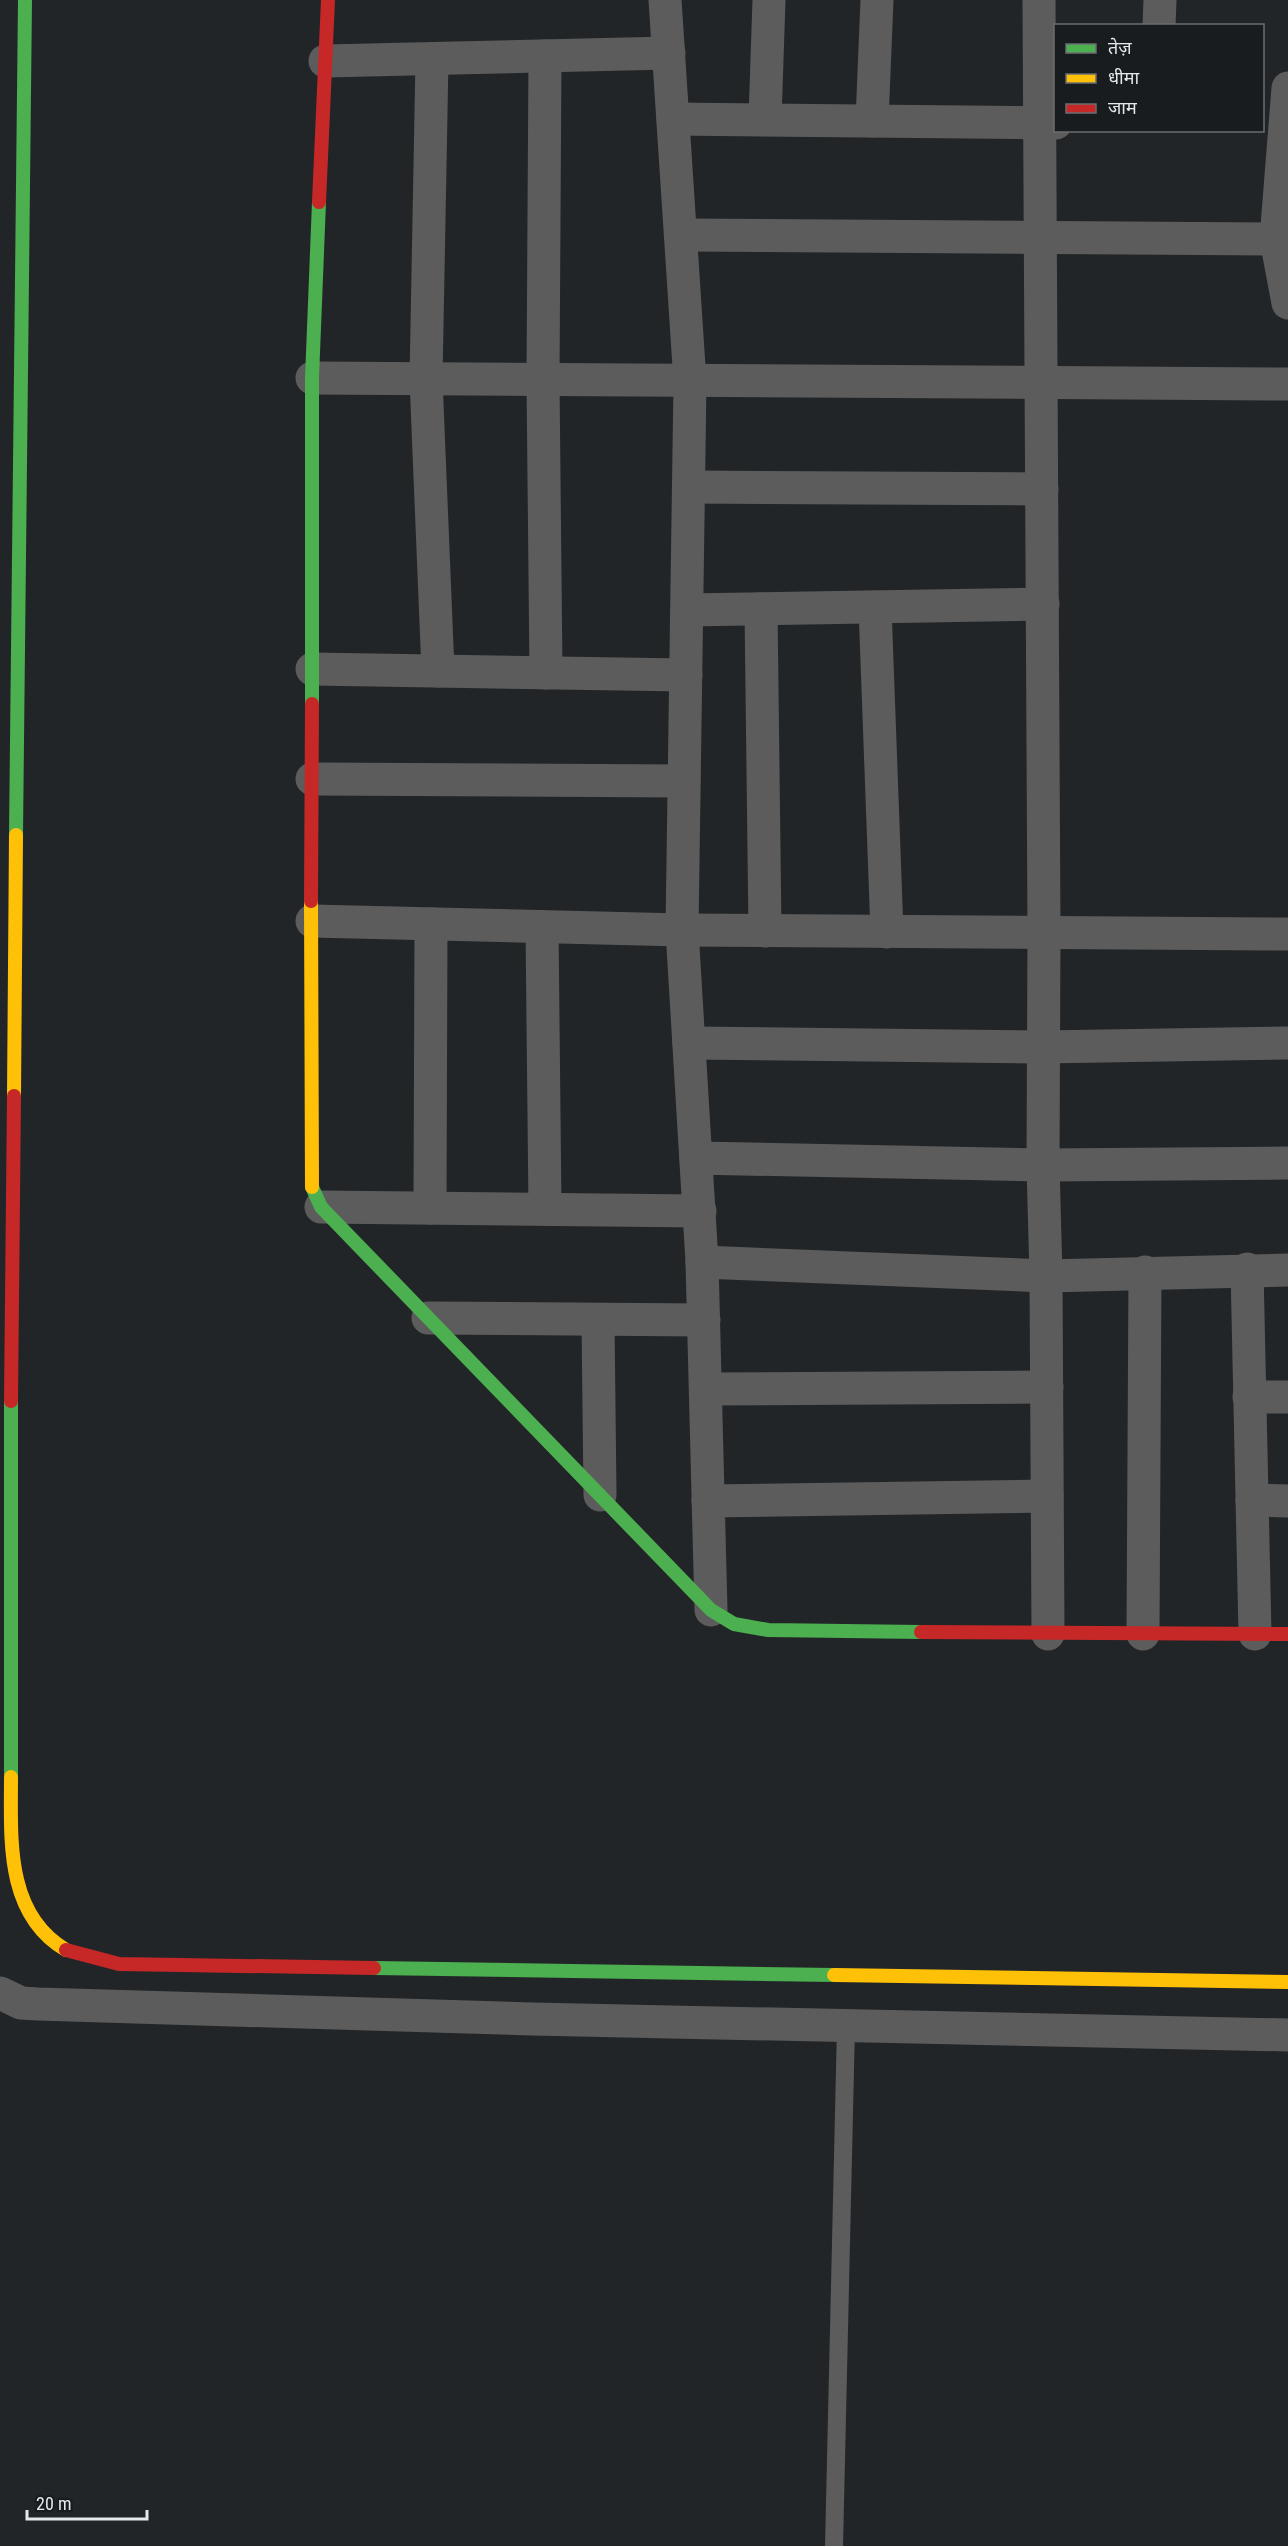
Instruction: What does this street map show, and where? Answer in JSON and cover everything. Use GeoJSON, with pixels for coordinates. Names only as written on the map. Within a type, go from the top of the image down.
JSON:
{"type":"FeatureCollection","features":[{"type":"Feature","properties":{"kind":"street"},"geometry":{"type":"LineString","coordinates":[[25,0],[5,1557],[11,1836],[15,1876],[29,1913],[51,1941],[80,1956],[119,1964],[1288,1982]]}},
{"type":"Feature","properties":{"kind":"street"},"geometry":{"type":"LineString","coordinates":[[328,0],[312,378],[310,1162],[312,1188],[321,1207],[711,1610],[734,1624],[760,1629],[1048,1634],[1288,1634]]}},
{"type":"Feature","properties":{"kind":"street"},"geometry":{"type":"LineString","coordinates":[[665,0],[690,382],[682,930],[700,1211],[711,1610]]}},
{"type":"Feature","properties":{"kind":"street"},"geometry":{"type":"LineString","coordinates":[[765,119],[769,0]]}},
{"type":"Feature","properties":{"kind":"street"},"geometry":{"type":"LineString","coordinates":[[872,121],[877,0]]}},
{"type":"Feature","properties":{"kind":"street"},"geometry":{"type":"LineString","coordinates":[[1040,0],[1048,123],[1041,239],[1044,932],[1042,1165],[1046,1276],[1048,1634]]}},
{"type":"Feature","properties":{"kind":"street"},"geometry":{"type":"LineString","coordinates":[[1159,24],[1160,0]]}},
{"type":"Feature","properties":{"kind":"street"},"geometry":{"type":"LineString","coordinates":[[325,61],[669,53]]}},
{"type":"Feature","properties":{"kind":"street"},"geometry":{"type":"LineString","coordinates":[[544,56],[543,380],[546,673]]}},
{"type":"Feature","properties":{"kind":"street"},"geometry":{"type":"LineString","coordinates":[[432,58],[426,379],[438,671]]}},
{"type":"Feature","properties":{"kind":"street"},"geometry":{"type":"LineString","coordinates":[[1286,290],[1276,239],[1274,123],[1288,88]]}},
{"type":"Feature","properties":{"kind":"street"},"geometry":{"type":"LineString","coordinates":[[673,119],[1048,123]]}},
{"type":"Feature","properties":{"kind":"street"},"geometry":{"type":"LineString","coordinates":[[681,235],[1276,239]]}},
{"type":"Feature","properties":{"kind":"street"},"geometry":{"type":"LineString","coordinates":[[312,378],[1288,384]]}},
{"type":"Feature","properties":{"kind":"street"},"geometry":{"type":"LineString","coordinates":[[689,487],[1042,489]]}},
{"type":"Feature","properties":{"kind":"street"},"geometry":{"type":"LineString","coordinates":[[687,610],[1042,604]]}},
{"type":"Feature","properties":{"kind":"street"},"geometry":{"type":"LineString","coordinates":[[875,607],[887,932]]}},
{"type":"Feature","properties":{"kind":"street"},"geometry":{"type":"LineString","coordinates":[[761,609],[765,931]]}},
{"type":"Feature","properties":{"kind":"street"},"geometry":{"type":"LineString","coordinates":[[312,669],[686,675]]}},
{"type":"Feature","properties":{"kind":"street"},"geometry":{"type":"LineString","coordinates":[[312,779],[684,780]]}},
{"type":"Feature","properties":{"kind":"street"},"geometry":{"type":"LineString","coordinates":[[312,921],[682,930],[1288,934]]}},
{"type":"Feature","properties":{"kind":"street"},"geometry":{"type":"LineString","coordinates":[[430,1208],[431,924]]}},
{"type":"Feature","properties":{"kind":"street"},"geometry":{"type":"LineString","coordinates":[[542,927],[544,1209]]}},
{"type":"Feature","properties":{"kind":"street"},"geometry":{"type":"LineString","coordinates":[[689,1043],[1042,1047],[1288,1043]]}},
{"type":"Feature","properties":{"kind":"street"},"geometry":{"type":"LineString","coordinates":[[696,1158],[1042,1165],[1288,1163]]}},
{"type":"Feature","properties":{"kind":"street"},"geometry":{"type":"LineString","coordinates":[[321,1207],[700,1211]]}},
{"type":"Feature","properties":{"kind":"street"},"geometry":{"type":"LineString","coordinates":[[702,1262],[1046,1276],[1247,1269],[1288,1270]]}},
{"type":"Feature","properties":{"kind":"street"},"geometry":{"type":"LineString","coordinates":[[1247,1269],[1255,1634]]}},
{"type":"Feature","properties":{"kind":"street"},"geometry":{"type":"LineString","coordinates":[[1143,1634],[1144,1272]]}},
{"type":"Feature","properties":{"kind":"street"},"geometry":{"type":"LineString","coordinates":[[428,1318],[704,1320]]}},
{"type":"Feature","properties":{"kind":"street"},"geometry":{"type":"LineString","coordinates":[[598,1320],[600,1495]]}},
{"type":"Feature","properties":{"kind":"street"},"geometry":{"type":"LineString","coordinates":[[706,1389],[1047,1387]]}},
{"type":"Feature","properties":{"kind":"street"},"geometry":{"type":"LineString","coordinates":[[1249,1397],[1288,1397]]}},
{"type":"Feature","properties":{"kind":"street"},"geometry":{"type":"LineString","coordinates":[[708,1501],[1047,1496]]}},
{"type":"Feature","properties":{"kind":"street"},"geometry":{"type":"LineString","coordinates":[[1252,1500],[1288,1501]]}},
{"type":"Feature","properties":{"kind":"street"},"geometry":{"type":"LineString","coordinates":[[0,1993],[21,2003],[38,2004],[846,2026],[1288,2035]]}},
{"type":"Feature","properties":{"kind":"lane"},"geometry":{"type":"LineString","coordinates":[[834,2546],[846,2026]]}},
{"type":"Feature","properties":{"kind":"traffic: fast"},"geometry":{"type":"LineString","coordinates":[[16,835],[25,0]]}},
{"type":"Feature","properties":{"kind":"traffic: fast"},"geometry":{"type":"LineString","coordinates":[[312,704],[312,378],[319,202]]}},
{"type":"Feature","properties":{"kind":"traffic: fast"},"geometry":{"type":"LineString","coordinates":[[312,1187],[321,1207],[711,1610],[734,1624],[768,1630],[921,1632]]}},
{"type":"Feature","properties":{"kind":"traffic: fast"},"geometry":{"type":"LineString","coordinates":[[11,1401],[11,1777]]}},
{"type":"Feature","properties":{"kind":"traffic: fast"},"geometry":{"type":"LineString","coordinates":[[374,1968],[834,1975]]}},
{"type":"Feature","properties":{"kind":"traffic: slow"},"geometry":{"type":"LineString","coordinates":[[14,1096],[16,835]]}},
{"type":"Feature","properties":{"kind":"traffic: slow"},"geometry":{"type":"LineString","coordinates":[[311,901],[312,1187]]}},
{"type":"Feature","properties":{"kind":"traffic: slow"},"geometry":{"type":"LineString","coordinates":[[11,1777],[12,1849],[22,1896],[32,1916],[46,1935],[66,1950]]}},
{"type":"Feature","properties":{"kind":"traffic: slow"},"geometry":{"type":"LineString","coordinates":[[834,1975],[1288,1982]]}},
{"type":"Feature","properties":{"kind":"traffic: jam"},"geometry":{"type":"LineString","coordinates":[[319,202],[328,0]]}},
{"type":"Feature","properties":{"kind":"traffic: jam"},"geometry":{"type":"LineString","coordinates":[[311,901],[312,704]]}},
{"type":"Feature","properties":{"kind":"traffic: jam"},"geometry":{"type":"LineString","coordinates":[[11,1401],[14,1096]]}},
{"type":"Feature","properties":{"kind":"traffic: jam"},"geometry":{"type":"LineString","coordinates":[[921,1632],[1288,1634]]}},
{"type":"Feature","properties":{"kind":"traffic: jam"},"geometry":{"type":"LineString","coordinates":[[66,1950],[119,1964],[374,1968]]}}]}
